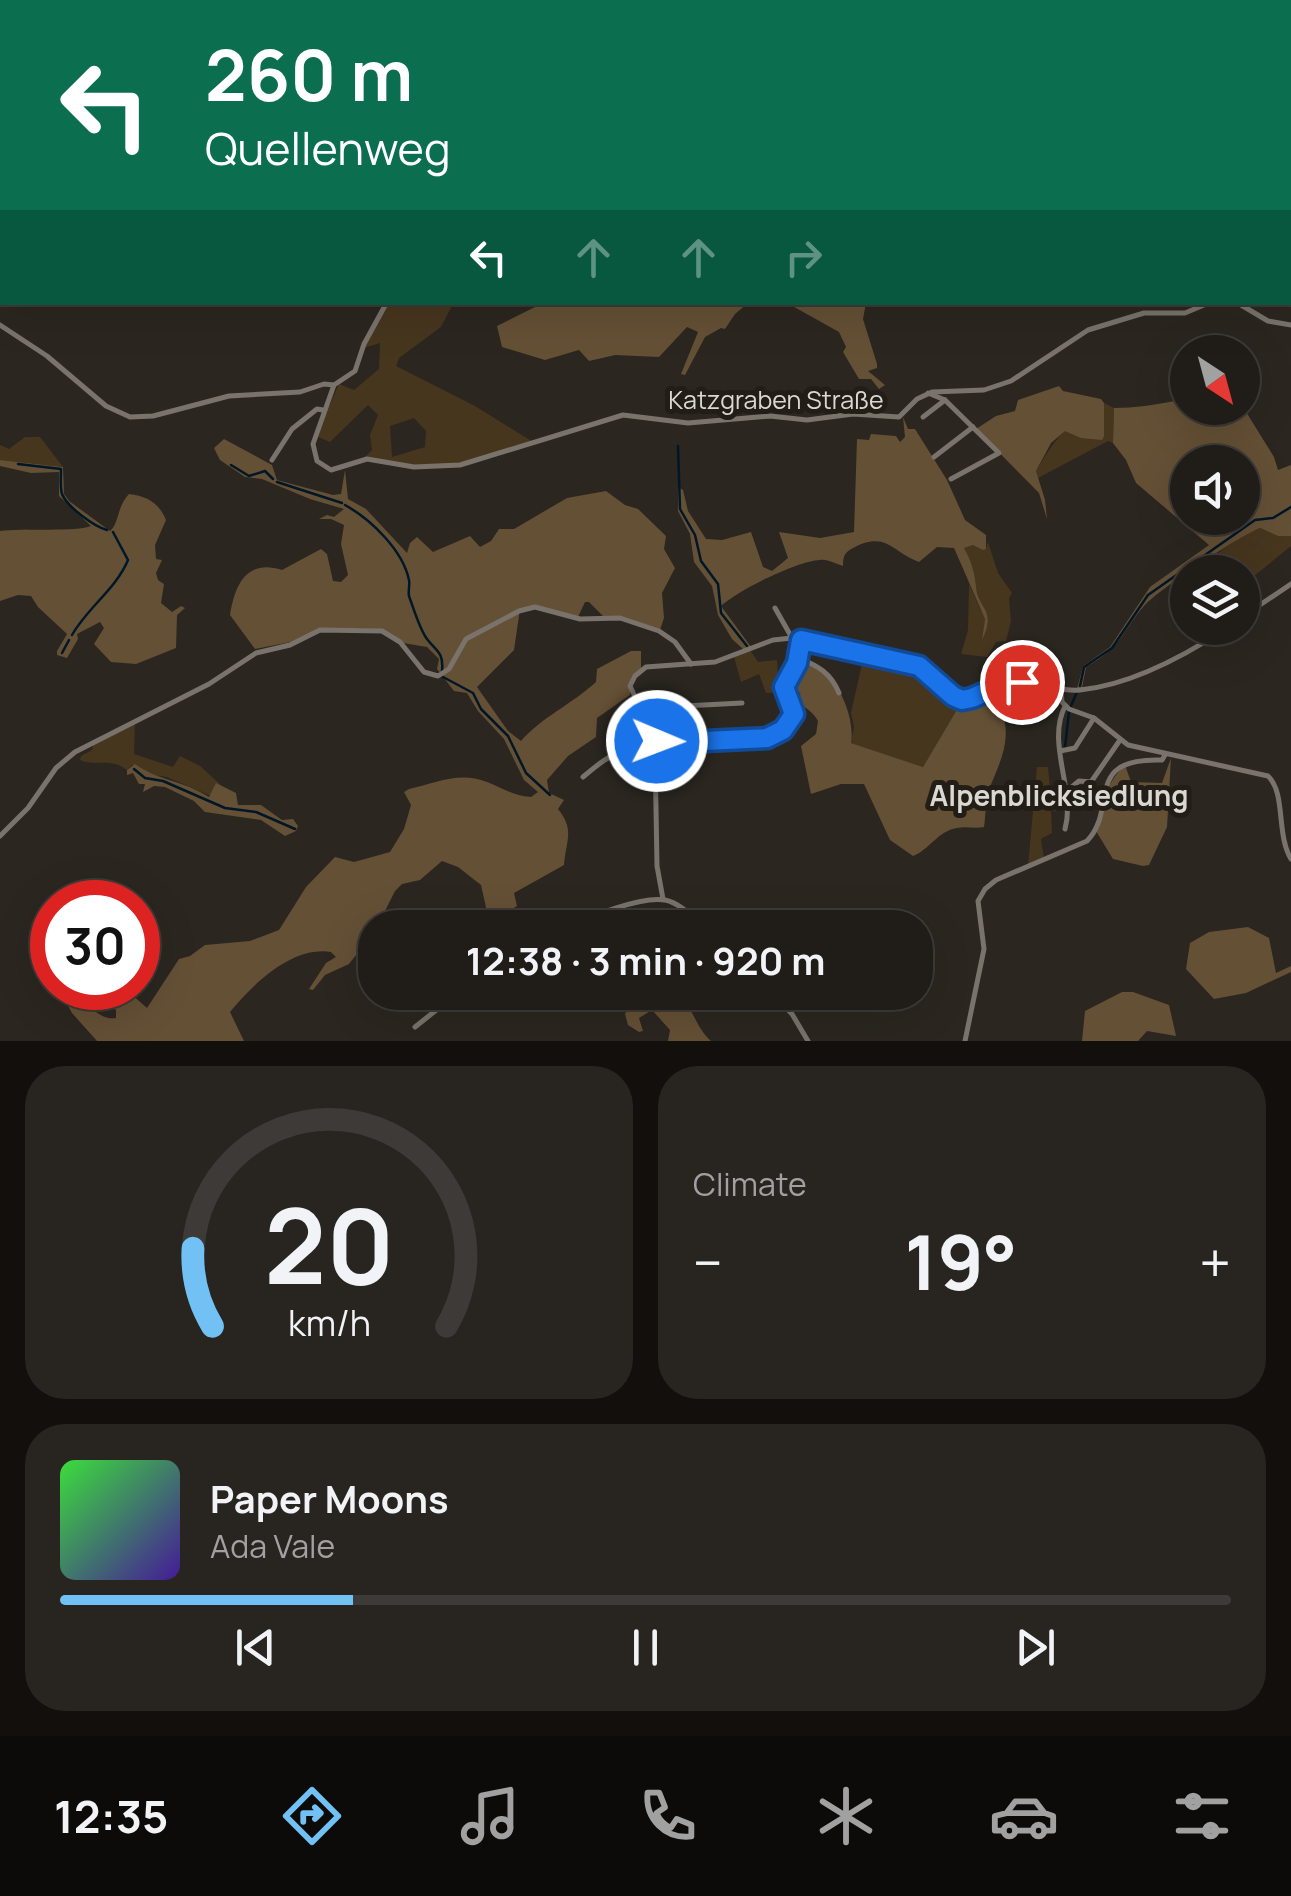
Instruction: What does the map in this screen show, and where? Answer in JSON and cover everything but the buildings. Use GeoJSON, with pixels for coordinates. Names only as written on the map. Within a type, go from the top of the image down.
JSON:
{"type":"FeatureCollection","features":[{"type":"Feature","properties":{"kind":"street"},"geometry":{"type":"LineString","coordinates":[[0,325],[48,356],[106,406],[130,417],[153,416],[230,396],[300,392],[334,385],[355,371],[364,344],[385,305]]}},
{"type":"Feature","properties":{"kind":"street","name":"Katzgraben Straße"},"geometry":{"type":"LineString","coordinates":[[323,410],[314,436],[314,454],[324,467],[336,470],[367,460],[414,466],[460,464],[623,415],[688,424],[770,416],[807,420],[858,414],[896,418],[928,394],[1000,386],[1080,334],[1139,314],[1180,314],[1203,305]]}},
{"type":"Feature","properties":{"kind":"street"},"geometry":{"type":"LineString","coordinates":[[1241,305],[1268,321],[1291,324]]}},
{"type":"Feature","properties":{"kind":"street"},"geometry":{"type":"LineString","coordinates":[[272,460],[292,429],[310,414],[323,410],[334,385]]}},
{"type":"Feature","properties":{"kind":"street"},"geometry":{"type":"LineString","coordinates":[[928,394],[945,400],[999,453],[950,480]]}},
{"type":"Feature","properties":{"kind":"street"},"geometry":{"type":"LineString","coordinates":[[924,417],[945,400]]}},
{"type":"Feature","properties":{"kind":"street"},"geometry":{"type":"LineString","coordinates":[[934,457],[973,427]]}},
{"type":"Feature","properties":{"kind":"street"},"geometry":{"type":"LineString","coordinates":[[1260,605],[1291,584]]}},
{"type":"Feature","properties":{"kind":"street"},"geometry":{"type":"LineString","coordinates":[[0,836],[28,808],[67,757],[209,684],[256,652],[290,645],[320,630],[382,631],[400,642],[424,672],[438,676],[450,669],[466,639],[519,611],[540,607],[580,619],[620,618],[659,630],[676,642],[691,664]]}},
{"type":"Feature","properties":{"kind":"street"},"geometry":{"type":"LineString","coordinates":[[774,608],[792,638]]}},
{"type":"Feature","properties":{"kind":"street"},"geometry":{"type":"LineString","coordinates":[[742,703],[664,707],[643,704],[633,696],[630,686],[639,671],[654,665],[715,662],[773,640],[792,638],[919,666],[962,700],[1016,683],[1061,690],[1092,688],[1163,665],[1198,645]]}},
{"type":"Feature","properties":{"kind":"street"},"geometry":{"type":"LineString","coordinates":[[583,777],[613,756],[661,743],[767,738],[779,733],[794,714],[784,687],[799,658],[801,640]]}},
{"type":"Feature","properties":{"kind":"street"},"geometry":{"type":"LineString","coordinates":[[799,658],[825,671],[834,680],[838,693]]}},
{"type":"Feature","properties":{"kind":"street"},"geometry":{"type":"LineString","coordinates":[[1061,690],[1065,706],[1060,752],[1067,790],[1065,829]]}},
{"type":"Feature","properties":{"kind":"street"},"geometry":{"type":"LineString","coordinates":[[621,725],[634,721],[643,704]]}},
{"type":"Feature","properties":{"kind":"street"},"geometry":{"type":"LineString","coordinates":[[1065,706],[1094,718],[1132,746],[1256,772],[1271,779],[1277,791],[1282,841],[1291,860]]}},
{"type":"Feature","properties":{"kind":"street"},"geometry":{"type":"LineString","coordinates":[[663,899],[657,866],[655,746],[664,707]]}},
{"type":"Feature","properties":{"kind":"street"},"geometry":{"type":"LineString","coordinates":[[1060,752],[1075,748],[1094,718]]}},
{"type":"Feature","properties":{"kind":"street"},"geometry":{"type":"LineString","coordinates":[[1067,790],[1079,781],[1091,782],[1120,740]]}},
{"type":"Feature","properties":{"kind":"street"},"geometry":{"type":"LineString","coordinates":[[966,1041],[984,949],[978,909],[981,895],[996,880],[1091,838],[1104,793],[1121,767],[1140,759],[1162,760],[1166,755]]}},
{"type":"Feature","properties":{"kind":"street"},"geometry":{"type":"LineString","coordinates":[[611,910],[663,899],[683,910]]}},
{"type":"Feature","properties":{"kind":"street"},"geometry":{"type":"LineString","coordinates":[[415,1027],[436,1010]]}},
{"type":"Feature","properties":{"kind":"street"},"geometry":{"type":"LineString","coordinates":[[789,1010],[808,1041]]}},
{"type":"Feature","properties":{"kind":"shaded area"},"geometry":{"type":"Polygon","coordinates":[[[387,305],[452,305],[441,327],[399,358],[396,366],[475,406],[533,442],[454,465],[363,459],[372,450],[370,435],[378,415],[368,405],[330,442],[316,436],[339,384],[354,390],[379,369],[380,343],[364,348],[387,305]],[[414,418],[390,426],[392,457],[425,447],[426,431],[414,418]]]}},
{"type":"Feature","properties":{"kind":"shaded area"},"geometry":{"type":"Polygon","coordinates":[[[539,305],[746,305],[725,329],[705,337],[685,375],[681,374],[698,332],[687,327],[659,357],[615,355],[589,361],[579,350],[545,360],[502,347],[497,326],[539,305]]]}},
{"type":"Feature","properties":{"kind":"shaded area"},"geometry":{"type":"Polygon","coordinates":[[[791,305],[866,305],[863,319],[877,364],[877,368],[868,371],[885,385],[879,389],[871,379],[859,379],[843,352],[846,347],[839,332],[791,305]]]}},
{"type":"Feature","properties":{"kind":"shaded area"},"geometry":{"type":"Polygon","coordinates":[[[1059,386],[1063,391],[1101,399],[1104,436],[1102,440],[1081,438],[1065,431],[1051,443],[1036,471],[1047,519],[1039,493],[976,429],[996,416],[1015,411],[1018,400],[1059,386]]]}},
{"type":"Feature","properties":{"kind":"shaded area"},"geometry":{"type":"Polygon","coordinates":[[[1170,402],[1170,425],[1254,425],[1278,470],[1291,465],[1291,536],[1278,536],[1260,528],[1260,445],[1170,445],[1170,512],[1136,483],[1113,443],[1114,408],[1170,402]]]}},
{"type":"Feature","properties":{"kind":"shaded area"},"geometry":{"type":"Polygon","coordinates":[[[1104,403],[1114,408],[1113,443],[1108,441],[1038,478],[1036,471],[1065,430],[1104,436],[1104,403]]]}},
{"type":"Feature","properties":{"kind":"shaded area"},"geometry":{"type":"Polygon","coordinates":[[[903,417],[947,480],[965,520],[986,535],[986,549],[973,545],[964,548],[987,616],[982,640],[985,619],[954,548],[937,547],[919,562],[875,541],[849,551],[843,566],[823,560],[797,565],[729,599],[721,606],[751,647],[744,650],[732,639],[718,615],[712,586],[694,562],[690,534],[678,511],[678,487],[706,539],[722,540],[751,532],[763,567],[772,571],[788,558],[779,532],[820,538],[854,532],[857,439],[869,440],[871,434],[896,436],[900,442],[905,437],[903,417]]]}},
{"type":"Feature","properties":{"kind":"shaded area"},"geometry":{"type":"Polygon","coordinates":[[[25,437],[40,437],[63,467],[0,460],[0,445],[9,449],[25,437]]]}},
{"type":"Feature","properties":{"kind":"shaded area"},"geometry":{"type":"Polygon","coordinates":[[[224,439],[272,465],[277,480],[333,495],[341,494],[345,470],[348,499],[366,509],[407,553],[417,537],[433,552],[470,536],[480,547],[491,541],[499,529],[514,529],[567,498],[606,491],[638,509],[666,536],[664,549],[675,568],[662,593],[664,618],[660,630],[621,617],[604,617],[589,602],[585,602],[578,617],[538,606],[520,609],[514,650],[477,687],[508,731],[521,741],[596,682],[597,669],[631,651],[641,651],[641,668],[630,681],[630,695],[597,718],[596,737],[568,756],[547,780],[549,793],[564,800],[558,809],[568,829],[564,865],[514,893],[517,906],[511,910],[487,910],[481,885],[458,867],[442,861],[420,880],[402,884],[386,910],[358,910],[358,953],[349,964],[325,975],[313,990],[309,989],[326,963],[336,957],[331,952],[302,955],[262,979],[230,1012],[244,1041],[97,1041],[70,1010],[94,1010],[104,1017],[116,1018],[116,1010],[160,1010],[160,988],[179,959],[205,945],[250,941],[279,930],[306,887],[335,857],[354,862],[390,852],[404,829],[411,805],[404,792],[409,789],[467,778],[525,796],[538,792],[524,780],[504,739],[467,693],[454,691],[437,669],[439,659],[427,647],[403,643],[378,629],[326,628],[296,641],[255,649],[230,615],[239,584],[251,571],[282,570],[321,549],[327,554],[333,581],[341,582],[348,575],[341,544],[344,525],[319,519],[334,517],[344,509],[262,479],[245,477],[220,460],[214,448],[224,439]]]}},
{"type":"Feature","properties":{"kind":"shaded area"},"geometry":{"type":"Polygon","coordinates":[[[0,460],[63,467],[64,494],[69,501],[110,531],[129,494],[156,505],[166,520],[155,545],[156,559],[162,560],[156,573],[164,584],[161,603],[172,612],[181,606],[185,608],[177,615],[176,648],[136,664],[111,662],[94,644],[104,628],[100,622],[77,634],[67,658],[57,655],[57,651],[67,634],[31,596],[18,595],[0,601],[0,531],[91,526],[59,496],[59,472],[31,473],[0,466],[0,460]]]}},
{"type":"Feature","properties":{"kind":"shaded area"},"geometry":{"type":"Polygon","coordinates":[[[1260,528],[1278,536],[1291,536],[1291,546],[1260,571],[1260,555],[1215,555],[1244,535],[1260,535],[1260,528]]]}},
{"type":"Feature","properties":{"kind":"shaded area"},"geometry":{"type":"Polygon","coordinates":[[[1197,535],[1247,535],[1213,555],[1195,555],[1209,545],[1197,535]]]}},
{"type":"Feature","properties":{"kind":"shaded area"},"geometry":{"type":"Polygon","coordinates":[[[988,542],[998,573],[1012,593],[1011,621],[1006,641],[996,642],[987,657],[961,654],[968,630],[969,584],[985,619],[983,635],[986,619],[964,548],[973,545],[986,549],[988,542]]]}},
{"type":"Feature","properties":{"kind":"shaded area"},"geometry":{"type":"Polygon","coordinates":[[[1170,573],[1170,584],[1144,606],[1114,646],[1086,667],[1082,688],[1077,689],[1083,666],[1110,647],[1150,587],[1170,573]]]}},
{"type":"Feature","properties":{"kind":"shaded area"},"geometry":{"type":"Polygon","coordinates":[[[750,650],[758,662],[777,660],[778,677],[787,677],[784,692],[766,693],[759,674],[741,682],[734,657],[750,650]]]}},
{"type":"Feature","properties":{"kind":"shaded area"},"geometry":{"type":"Polygon","coordinates":[[[864,655],[919,668],[962,701],[923,767],[851,743],[851,713],[864,655]]]}},
{"type":"Feature","properties":{"kind":"shaded area"},"geometry":{"type":"Polygon","coordinates":[[[802,661],[825,672],[837,687],[849,715],[851,743],[923,767],[962,701],[983,695],[988,704],[1001,710],[1005,740],[988,792],[984,827],[950,830],[913,856],[890,840],[864,784],[841,784],[811,794],[801,746],[816,734],[818,721],[787,693],[801,694],[788,683],[802,661]]]}},
{"type":"Feature","properties":{"kind":"shaded area"},"geometry":{"type":"Polygon","coordinates":[[[135,722],[134,754],[173,767],[180,756],[200,766],[221,785],[216,784],[211,796],[167,777],[146,774],[132,765],[127,770],[115,764],[80,760],[92,750],[94,742],[135,722]]]}},
{"type":"Feature","properties":{"kind":"shaded area"},"geometry":{"type":"Polygon","coordinates":[[[1171,758],[1167,827],[1149,865],[1113,859],[1096,831],[1113,779],[1125,765],[1131,782],[1162,783],[1171,758]]]}},
{"type":"Feature","properties":{"kind":"shaded area"},"geometry":{"type":"Polygon","coordinates":[[[135,764],[209,797],[216,783],[236,793],[238,805],[261,805],[282,820],[293,819],[298,826],[285,836],[261,820],[205,812],[194,801],[165,787],[154,786],[143,792],[145,784],[139,784],[133,773],[127,775],[135,764]]]}},
{"type":"Feature","properties":{"kind":"shaded area"},"geometry":{"type":"Polygon","coordinates":[[[1037,767],[1048,767],[1050,788],[1062,787],[1065,810],[1051,811],[1052,833],[1041,839],[1044,859],[1028,866],[1037,767]]]}},
{"type":"Feature","properties":{"kind":"shaded area"},"geometry":{"type":"Polygon","coordinates":[[[1248,927],[1269,938],[1276,973],[1291,966],[1291,972],[1246,993],[1214,999],[1186,969],[1190,943],[1209,932],[1248,927]]]}},
{"type":"Feature","properties":{"kind":"shaded area"},"geometry":{"type":"Polygon","coordinates":[[[1122,992],[1169,1005],[1176,1036],[1147,1031],[1138,1041],[1082,1041],[1085,1011],[1122,992]]]}},
{"type":"Feature","properties":{"kind":"shaded area"},"geometry":{"type":"Polygon","coordinates":[[[627,1010],[652,1010],[639,1018],[643,1031],[639,1032],[628,1025],[627,1010]]]}},
{"type":"Feature","properties":{"kind":"shaded area"},"geometry":{"type":"Polygon","coordinates":[[[652,1010],[690,1010],[711,1041],[668,1041],[670,1030],[652,1010]]]}},
{"type":"Feature","properties":{"kind":"waterway"},"geometry":{"type":"LineString","coordinates":[[678,446],[680,509],[695,535],[701,561],[718,584],[721,613],[747,646]]}},
{"type":"Feature","properties":{"kind":"waterway"},"geometry":{"type":"LineString","coordinates":[[18,464],[61,469],[61,491],[69,505],[107,530]]}},
{"type":"Feature","properties":{"kind":"waterway"},"geometry":{"type":"LineString","coordinates":[[231,465],[249,476],[265,471],[273,479]]}},
{"type":"Feature","properties":{"kind":"waterway"},"geometry":{"type":"LineString","coordinates":[[277,482],[342,503]]}},
{"type":"Feature","properties":{"kind":"waterway"},"geometry":{"type":"LineString","coordinates":[[345,505],[376,528],[400,558],[417,618],[424,635],[441,656],[442,671]]}},
{"type":"Feature","properties":{"kind":"waterway"},"geometry":{"type":"LineString","coordinates":[[1080,686],[1084,667],[1112,648],[1148,595],[1255,520],[1273,518],[1291,507]]}},
{"type":"Feature","properties":{"kind":"waterway"},"geometry":{"type":"LineString","coordinates":[[72,635],[128,560],[113,532]]}},
{"type":"Feature","properties":{"kind":"waterway"},"geometry":{"type":"LineString","coordinates":[[62,653],[69,640]]}},
{"type":"Feature","properties":{"kind":"waterway"},"geometry":{"type":"LineString","coordinates":[[443,677],[473,693],[481,709],[508,736],[526,773],[550,795]]}},
{"type":"Feature","properties":{"kind":"waterway"},"geometry":{"type":"LineString","coordinates":[[1071,706],[1077,692]]}},
{"type":"Feature","properties":{"kind":"waterway"},"geometry":{"type":"LineString","coordinates":[[1065,747],[1069,712]]}},
{"type":"Feature","properties":{"kind":"waterway"},"geometry":{"type":"LineString","coordinates":[[134,769],[145,778],[163,781],[225,808],[256,812],[295,829]]}},
{"type":"Feature","properties":{"kind":"district","name":"Alpenblicksiedlung"},"geometry":{"type":"Point","coordinates":[1059,795]}},
{"type":"Feature","properties":{"kind":"route"},"geometry":{"type":"LineString","coordinates":[[657,741],[655,746],[775,736],[794,714],[784,687],[799,658],[801,640],[919,666],[962,700],[1022,682]]}}]}
